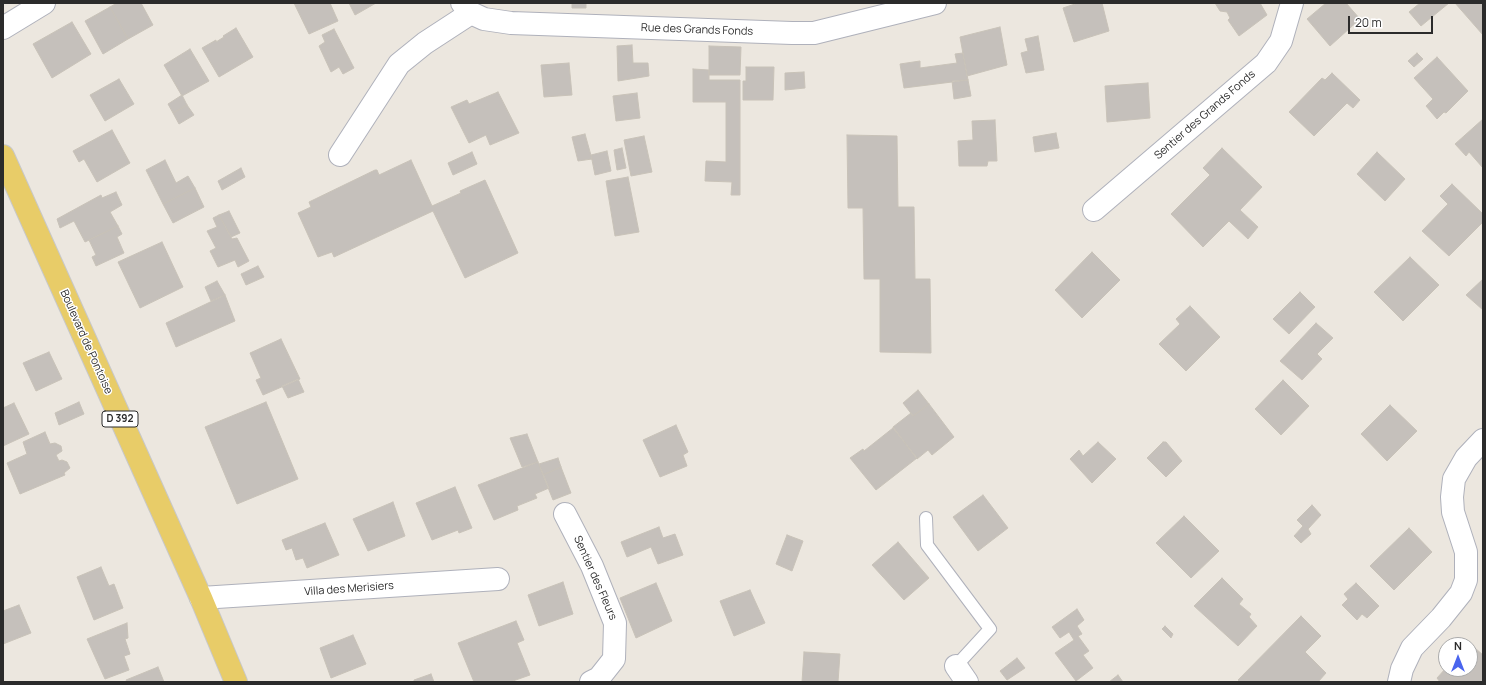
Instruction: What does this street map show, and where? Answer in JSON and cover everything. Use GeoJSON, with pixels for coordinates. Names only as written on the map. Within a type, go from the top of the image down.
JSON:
{"type":"FeatureCollection","features":[{"type":"Feature","properties":{"kind":"main road","name":"Boulevard de Pontoise"},"geometry":{"type":"LineString","coordinates":[[3,156],[201,598],[236,682]]}},
{"type":"Feature","properties":{"kind":"street"},"geometry":{"type":"LineString","coordinates":[[3,28],[44,3]]}},
{"type":"Feature","properties":{"kind":"street","name":"Rue des Grands Fonds"},"geometry":{"type":"LineString","coordinates":[[466,8],[484,19],[511,23],[814,33],[935,3]]}},
{"type":"Feature","properties":{"kind":"street","name":"Sentier des Grands Fonds"},"geometry":{"type":"LineString","coordinates":[[1094,210],[1266,64],[1281,41],[1292,3]]}},
{"type":"Feature","properties":{"kind":"street"},"geometry":{"type":"LineString","coordinates":[[340,155],[399,64],[466,8]]}},
{"type":"Feature","properties":{"kind":"street"},"geometry":{"type":"LineString","coordinates":[[1399,682],[1402,669],[1412,648],[1445,614],[1460,593],[1466,580],[1466,552],[1453,512],[1452,497],[1454,479],[1466,458],[1483,440]]}},
{"type":"Feature","properties":{"kind":"street","name":"Sentier des Fleurs"},"geometry":{"type":"LineString","coordinates":[[565,514],[592,566],[615,623],[614,659],[599,678],[590,682]]}},
{"type":"Feature","properties":{"kind":"street","name":"Villa des Merisiers"},"geometry":{"type":"LineString","coordinates":[[201,598],[498,579]]}},
{"type":"Feature","properties":{"kind":"lane"},"geometry":{"type":"LineString","coordinates":[[926,518],[927,545],[990,629],[962,674]]}},
{"type":"Feature","properties":{"kind":"building"},"geometry":{"type":"Polygon","coordinates":[[[117,3],[141,3],[153,25],[128,39],[110,7],[117,3]]]}},
{"type":"Feature","properties":{"kind":"building"},"geometry":{"type":"Polygon","coordinates":[[[294,3],[330,3],[338,21],[309,34],[294,3]]]}},
{"type":"Feature","properties":{"kind":"building"},"geometry":{"type":"Polygon","coordinates":[[[349,3],[376,3],[355,15],[349,3]]]}},
{"type":"Feature","properties":{"kind":"building"},"geometry":{"type":"Polygon","coordinates":[[[572,3],[586,3],[586,8],[572,8],[572,3]]]}},
{"type":"Feature","properties":{"kind":"building"},"geometry":{"type":"Polygon","coordinates":[[[1078,3],[1102,3],[1109,31],[1074,42],[1063,8],[1078,3]]]}},
{"type":"Feature","properties":{"kind":"building"},"geometry":{"type":"Polygon","coordinates":[[[1215,3],[1260,3],[1267,15],[1239,36],[1228,20],[1230,18],[1227,12],[1220,11],[1215,3]]]}},
{"type":"Feature","properties":{"kind":"building"},"geometry":{"type":"Polygon","coordinates":[[[1326,3],[1346,3],[1360,19],[1330,46],[1307,19],[1326,3]]]}},
{"type":"Feature","properties":{"kind":"building"},"geometry":{"type":"Polygon","coordinates":[[[1420,3],[1449,3],[1421,26],[1409,12],[1420,3]]]}},
{"type":"Feature","properties":{"kind":"building"},"geometry":{"type":"Polygon","coordinates":[[[1455,3],[1483,3],[1483,35],[1455,3]]]}},
{"type":"Feature","properties":{"kind":"building"},"geometry":{"type":"Polygon","coordinates":[[[110,7],[128,39],[103,54],[85,21],[110,7]]]}},
{"type":"Feature","properties":{"kind":"building"},"geometry":{"type":"Polygon","coordinates":[[[72,22],[91,54],[52,78],[33,44],[72,22]]]}},
{"type":"Feature","properties":{"kind":"building"},"geometry":{"type":"Polygon","coordinates":[[[1000,27],[1007,65],[967,76],[960,37],[1000,27]]]}},
{"type":"Feature","properties":{"kind":"building"},"geometry":{"type":"Polygon","coordinates":[[[236,28],[253,57],[219,77],[202,48],[216,40],[216,42],[236,28]]]}},
{"type":"Feature","properties":{"kind":"building"},"geometry":{"type":"Polygon","coordinates":[[[334,29],[354,68],[343,74],[339,67],[331,72],[319,46],[325,42],[322,35],[334,29]]]}},
{"type":"Feature","properties":{"kind":"building"},"geometry":{"type":"Polygon","coordinates":[[[1038,36],[1044,70],[1026,73],[1021,53],[1028,51],[1025,39],[1038,36]]]}},
{"type":"Feature","properties":{"kind":"building"},"geometry":{"type":"Polygon","coordinates":[[[632,45],[633,63],[648,63],[649,76],[618,81],[617,46],[632,45]]]}},
{"type":"Feature","properties":{"kind":"building"},"geometry":{"type":"Polygon","coordinates":[[[709,46],[741,47],[740,75],[709,75],[709,46]]]}},
{"type":"Feature","properties":{"kind":"building"},"geometry":{"type":"Polygon","coordinates":[[[190,49],[209,81],[182,96],[164,65],[190,49]]]}},
{"type":"Feature","properties":{"kind":"building"},"geometry":{"type":"Polygon","coordinates":[[[963,53],[968,80],[904,88],[900,64],[920,61],[920,68],[957,63],[955,54],[963,53]]]}},
{"type":"Feature","properties":{"kind":"building"},"geometry":{"type":"Polygon","coordinates":[[[1417,53],[1423,59],[1414,67],[1408,61],[1417,53]]]}},
{"type":"Feature","properties":{"kind":"building"},"geometry":{"type":"Polygon","coordinates":[[[1437,57],[1468,91],[1446,113],[1444,112],[1437,119],[1426,106],[1433,99],[1414,78],[1437,57]]]}},
{"type":"Feature","properties":{"kind":"building"},"geometry":{"type":"Polygon","coordinates":[[[569,63],[572,95],[544,97],[541,65],[569,63]]]}},
{"type":"Feature","properties":{"kind":"building"},"geometry":{"type":"Polygon","coordinates":[[[746,67],[774,67],[773,100],[743,100],[743,81],[746,81],[746,67]]]}},
{"type":"Feature","properties":{"kind":"building"},"geometry":{"type":"Polygon","coordinates":[[[693,69],[709,70],[709,80],[740,80],[740,195],[731,195],[732,182],[705,181],[706,161],[726,162],[726,102],[693,102],[693,69]]]}},
{"type":"Feature","properties":{"kind":"building"},"geometry":{"type":"Polygon","coordinates":[[[804,72],[805,88],[785,90],[785,73],[804,72]]]}},
{"type":"Feature","properties":{"kind":"building"},"geometry":{"type":"Polygon","coordinates":[[[1332,73],[1360,100],[1353,108],[1347,103],[1314,136],[1289,112],[1322,78],[1325,80],[1332,73]]]}},
{"type":"Feature","properties":{"kind":"building"},"geometry":{"type":"Polygon","coordinates":[[[119,79],[134,104],[105,121],[90,95],[119,79]]]}},
{"type":"Feature","properties":{"kind":"building"},"geometry":{"type":"Polygon","coordinates":[[[968,80],[971,96],[954,99],[952,81],[968,80]]]}},
{"type":"Feature","properties":{"kind":"building"},"geometry":{"type":"Polygon","coordinates":[[[1148,83],[1150,118],[1107,122],[1105,86],[1148,83]]]}},
{"type":"Feature","properties":{"kind":"building"},"geometry":{"type":"Polygon","coordinates":[[[498,92],[519,133],[490,145],[486,135],[469,143],[451,107],[467,100],[469,104],[498,92]]]}},
{"type":"Feature","properties":{"kind":"building"},"geometry":{"type":"Polygon","coordinates":[[[637,93],[640,118],[616,121],[613,96],[637,93]]]}},
{"type":"Feature","properties":{"kind":"building"},"geometry":{"type":"Polygon","coordinates":[[[182,95],[187,105],[173,113],[168,104],[182,95]]]}},
{"type":"Feature","properties":{"kind":"building"},"geometry":{"type":"Polygon","coordinates":[[[187,105],[194,115],[179,124],[173,113],[187,105]]]}},
{"type":"Feature","properties":{"kind":"building"},"geometry":{"type":"Polygon","coordinates":[[[1483,119],[1483,168],[1469,152],[1466,156],[1455,144],[1483,119]]]}},
{"type":"Feature","properties":{"kind":"building"},"geometry":{"type":"Polygon","coordinates":[[[995,120],[997,161],[988,161],[987,166],[959,166],[958,141],[973,140],[972,121],[995,120]]]}},
{"type":"Feature","properties":{"kind":"building"},"geometry":{"type":"Polygon","coordinates":[[[112,130],[130,163],[97,182],[84,159],[79,162],[73,151],[112,130]]]}},
{"type":"Feature","properties":{"kind":"building"},"geometry":{"type":"Polygon","coordinates":[[[1056,133],[1059,148],[1035,152],[1033,137],[1056,133]]]}},
{"type":"Feature","properties":{"kind":"building"},"geometry":{"type":"Polygon","coordinates":[[[585,134],[592,159],[578,161],[572,137],[585,134]]]}},
{"type":"Feature","properties":{"kind":"building"},"geometry":{"type":"Polygon","coordinates":[[[847,135],[897,136],[898,207],[914,207],[915,279],[930,279],[931,353],[880,352],[880,279],[864,279],[863,208],[848,208],[847,135]]]}},
{"type":"Feature","properties":{"kind":"building"},"geometry":{"type":"Polygon","coordinates":[[[644,136],[652,172],[631,176],[624,140],[644,136]]]}},
{"type":"Feature","properties":{"kind":"building"},"geometry":{"type":"Polygon","coordinates":[[[622,148],[626,168],[617,170],[614,150],[622,148]]]}},
{"type":"Feature","properties":{"kind":"building"},"geometry":{"type":"Polygon","coordinates":[[[1222,148],[1262,187],[1240,210],[1258,227],[1248,239],[1229,221],[1203,247],[1171,214],[1210,175],[1203,168],[1222,148]]]}},
{"type":"Feature","properties":{"kind":"building"},"geometry":{"type":"Polygon","coordinates":[[[607,151],[611,171],[595,175],[591,155],[607,151]]]}},
{"type":"Feature","properties":{"kind":"building"},"geometry":{"type":"Polygon","coordinates":[[[472,152],[477,164],[453,175],[448,163],[472,152]]]}},
{"type":"Feature","properties":{"kind":"building"},"geometry":{"type":"Polygon","coordinates":[[[1377,152],[1405,179],[1385,201],[1357,174],[1377,152]]]}},
{"type":"Feature","properties":{"kind":"building"},"geometry":{"type":"Polygon","coordinates":[[[165,160],[176,183],[188,176],[195,188],[163,204],[146,170],[165,160]]]}},
{"type":"Feature","properties":{"kind":"building"},"geometry":{"type":"Polygon","coordinates":[[[411,160],[432,206],[485,180],[518,253],[465,278],[433,211],[334,257],[332,252],[318,257],[298,213],[311,207],[309,202],[375,170],[377,170],[379,175],[411,160]]]}},
{"type":"Feature","properties":{"kind":"building"},"geometry":{"type":"Polygon","coordinates":[[[241,168],[245,177],[222,190],[218,181],[241,168]]]}},
{"type":"Feature","properties":{"kind":"building"},"geometry":{"type":"Polygon","coordinates":[[[628,177],[639,232],[615,236],[606,181],[628,177]]]}},
{"type":"Feature","properties":{"kind":"building"},"geometry":{"type":"Polygon","coordinates":[[[1452,184],[1483,214],[1483,222],[1449,256],[1422,231],[1448,204],[1440,196],[1452,184]]]}},
{"type":"Feature","properties":{"kind":"building"},"geometry":{"type":"Polygon","coordinates":[[[195,188],[204,207],[173,223],[163,204],[195,188]]]}},
{"type":"Feature","properties":{"kind":"building"},"geometry":{"type":"Polygon","coordinates":[[[116,192],[122,205],[110,212],[118,226],[85,242],[74,221],[60,228],[57,219],[101,195],[102,198],[116,192]]]}},
{"type":"Feature","properties":{"kind":"building"},"geometry":{"type":"Polygon","coordinates":[[[229,211],[240,233],[231,237],[219,215],[229,211]]]}},
{"type":"Feature","properties":{"kind":"building"},"geometry":{"type":"Polygon","coordinates":[[[219,215],[232,239],[237,238],[249,261],[238,267],[235,260],[218,267],[210,251],[216,248],[207,231],[217,227],[213,218],[219,215]]]}},
{"type":"Feature","properties":{"kind":"building"},"geometry":{"type":"Polygon","coordinates":[[[118,226],[122,234],[117,237],[124,253],[96,266],[92,257],[96,255],[89,240],[118,226]]]}},
{"type":"Feature","properties":{"kind":"building"},"geometry":{"type":"Polygon","coordinates":[[[162,242],[183,287],[140,308],[118,262],[162,242]]]}},
{"type":"Feature","properties":{"kind":"building"},"geometry":{"type":"Polygon","coordinates":[[[1092,252],[1120,280],[1082,318],[1055,290],[1092,252]]]}},
{"type":"Feature","properties":{"kind":"building"},"geometry":{"type":"Polygon","coordinates":[[[1410,257],[1439,285],[1403,321],[1374,292],[1410,257]]]}},
{"type":"Feature","properties":{"kind":"building"},"geometry":{"type":"Polygon","coordinates":[[[258,266],[264,277],[246,285],[241,274],[258,266]]]}},
{"type":"Feature","properties":{"kind":"building"},"geometry":{"type":"Polygon","coordinates":[[[1483,279],[1483,310],[1466,295],[1483,279]]]}},
{"type":"Feature","properties":{"kind":"building"},"geometry":{"type":"Polygon","coordinates":[[[217,281],[225,295],[211,301],[205,287],[217,281]]]}},
{"type":"Feature","properties":{"kind":"building"},"geometry":{"type":"Polygon","coordinates":[[[1300,292],[1315,307],[1289,334],[1273,319],[1300,292]]]}},
{"type":"Feature","properties":{"kind":"building"},"geometry":{"type":"Polygon","coordinates":[[[225,295],[235,321],[176,347],[166,323],[225,295]]]}},
{"type":"Feature","properties":{"kind":"building"},"geometry":{"type":"Polygon","coordinates":[[[1190,306],[1220,337],[1186,371],[1159,344],[1180,324],[1176,319],[1190,306]]]}},
{"type":"Feature","properties":{"kind":"building"},"geometry":{"type":"Polygon","coordinates":[[[1316,323],[1333,338],[1317,354],[1322,359],[1302,380],[1280,361],[1316,323]]]}},
{"type":"Feature","properties":{"kind":"building"},"geometry":{"type":"Polygon","coordinates":[[[281,339],[300,379],[263,395],[256,380],[261,378],[250,353],[281,339]]]}},
{"type":"Feature","properties":{"kind":"building"},"geometry":{"type":"Polygon","coordinates":[[[49,352],[62,379],[36,391],[23,363],[49,352]]]}},
{"type":"Feature","properties":{"kind":"building"},"geometry":{"type":"Polygon","coordinates":[[[298,379],[304,392],[288,398],[282,386],[298,379]]]}},
{"type":"Feature","properties":{"kind":"building"},"geometry":{"type":"Polygon","coordinates":[[[1283,380],[1309,406],[1281,435],[1255,409],[1283,380]]]}},
{"type":"Feature","properties":{"kind":"building"},"geometry":{"type":"Polygon","coordinates":[[[918,390],[929,404],[913,416],[903,403],[918,390]]]}},
{"type":"Feature","properties":{"kind":"building"},"geometry":{"type":"Polygon","coordinates":[[[79,402],[84,414],[59,425],[55,413],[79,402]]]}},
{"type":"Feature","properties":{"kind":"building"},"geometry":{"type":"Polygon","coordinates":[[[266,402],[298,479],[237,504],[205,427],[266,402]]]}},
{"type":"Feature","properties":{"kind":"building"},"geometry":{"type":"Polygon","coordinates":[[[14,403],[29,434],[3,446],[3,408],[14,403]]]}},
{"type":"Feature","properties":{"kind":"building"},"geometry":{"type":"Polygon","coordinates":[[[929,404],[954,437],[932,455],[928,450],[917,459],[893,427],[911,413],[913,416],[929,404]]]}},
{"type":"Feature","properties":{"kind":"building"},"geometry":{"type":"Polygon","coordinates":[[[1390,405],[1417,431],[1387,461],[1361,434],[1390,405]]]}},
{"type":"Feature","properties":{"kind":"building"},"geometry":{"type":"Polygon","coordinates":[[[676,425],[688,452],[683,455],[687,466],[660,477],[643,440],[676,425]]]}},
{"type":"Feature","properties":{"kind":"building"},"geometry":{"type":"Polygon","coordinates":[[[893,428],[917,458],[876,490],[850,458],[863,449],[864,451],[893,428]]]}},
{"type":"Feature","properties":{"kind":"building"},"geometry":{"type":"Polygon","coordinates":[[[45,432],[50,444],[55,443],[61,446],[62,451],[56,455],[59,461],[62,460],[67,462],[70,468],[64,473],[65,475],[20,494],[7,463],[27,454],[23,442],[45,432]]]}},
{"type":"Feature","properties":{"kind":"building"},"geometry":{"type":"Polygon","coordinates":[[[527,434],[538,462],[522,467],[510,438],[527,434]]]}},
{"type":"Feature","properties":{"kind":"building"},"geometry":{"type":"Polygon","coordinates":[[[1098,442],[1116,459],[1092,483],[1070,459],[1079,450],[1083,456],[1098,442]]]}},
{"type":"Feature","properties":{"kind":"building"},"geometry":{"type":"Polygon","coordinates":[[[1163,442],[1166,442],[1182,461],[1166,477],[1147,458],[1163,442]]]}},
{"type":"Feature","properties":{"kind":"building"},"geometry":{"type":"Polygon","coordinates":[[[558,458],[561,467],[543,475],[539,464],[558,458]]]}},
{"type":"Feature","properties":{"kind":"building"},"geometry":{"type":"Polygon","coordinates":[[[538,462],[549,488],[535,494],[537,498],[517,506],[518,510],[494,520],[478,485],[538,462]]]}},
{"type":"Feature","properties":{"kind":"building"},"geometry":{"type":"Polygon","coordinates":[[[561,467],[571,493],[553,500],[543,475],[561,467]]]}},
{"type":"Feature","properties":{"kind":"building"},"geometry":{"type":"Polygon","coordinates":[[[455,487],[472,528],[459,533],[458,530],[432,540],[416,503],[455,487]]]}},
{"type":"Feature","properties":{"kind":"building"},"geometry":{"type":"Polygon","coordinates":[[[983,495],[1008,528],[978,551],[953,517],[983,495]]]}},
{"type":"Feature","properties":{"kind":"building"},"geometry":{"type":"Polygon","coordinates":[[[393,502],[405,536],[368,551],[353,519],[393,502]]]}},
{"type":"Feature","properties":{"kind":"building"},"geometry":{"type":"Polygon","coordinates":[[[1312,505],[1321,515],[1308,529],[1311,534],[1301,543],[1294,536],[1303,526],[1297,520],[1312,505]]]}},
{"type":"Feature","properties":{"kind":"building"},"geometry":{"type":"Polygon","coordinates":[[[1184,516],[1219,551],[1191,578],[1156,543],[1184,516]]]}},
{"type":"Feature","properties":{"kind":"building"},"geometry":{"type":"Polygon","coordinates":[[[325,523],[339,555],[307,568],[303,558],[296,560],[292,548],[286,550],[282,540],[325,523]]]}},
{"type":"Feature","properties":{"kind":"building"},"geometry":{"type":"Polygon","coordinates":[[[659,527],[663,538],[675,534],[683,555],[658,564],[651,547],[627,557],[621,542],[659,527]]]}},
{"type":"Feature","properties":{"kind":"building"},"geometry":{"type":"Polygon","coordinates":[[[1409,528],[1432,552],[1394,590],[1370,566],[1409,528]]]}},
{"type":"Feature","properties":{"kind":"building"},"geometry":{"type":"Polygon","coordinates":[[[787,535],[803,541],[792,571],[776,564],[787,535]]]}},
{"type":"Feature","properties":{"kind":"building"},"geometry":{"type":"Polygon","coordinates":[[[898,542],[929,578],[904,600],[872,565],[898,542]]]}},
{"type":"Feature","properties":{"kind":"building"},"geometry":{"type":"Polygon","coordinates":[[[101,567],[109,586],[114,584],[123,608],[94,620],[77,577],[101,567]]]}},
{"type":"Feature","properties":{"kind":"building"},"geometry":{"type":"Polygon","coordinates":[[[1222,578],[1243,599],[1239,604],[1251,614],[1249,617],[1257,626],[1238,646],[1194,606],[1222,578]]]}},
{"type":"Feature","properties":{"kind":"building"},"geometry":{"type":"Polygon","coordinates":[[[563,582],[573,614],[539,626],[528,595],[563,582]]]}},
{"type":"Feature","properties":{"kind":"building"},"geometry":{"type":"Polygon","coordinates":[[[656,583],[672,621],[636,638],[620,598],[656,583]]]}},
{"type":"Feature","properties":{"kind":"building"},"geometry":{"type":"Polygon","coordinates":[[[1356,583],[1379,606],[1367,618],[1362,614],[1357,620],[1342,605],[1348,599],[1344,594],[1356,583]]]}},
{"type":"Feature","properties":{"kind":"building"},"geometry":{"type":"Polygon","coordinates":[[[750,590],[765,623],[734,636],[720,601],[750,590]]]}},
{"type":"Feature","properties":{"kind":"building"},"geometry":{"type":"Polygon","coordinates":[[[19,605],[31,633],[3,644],[3,611],[19,605]]]}},
{"type":"Feature","properties":{"kind":"building"},"geometry":{"type":"Polygon","coordinates":[[[1077,609],[1084,620],[1077,626],[1082,634],[1078,636],[1089,651],[1083,655],[1093,668],[1076,681],[1055,653],[1074,640],[1069,632],[1060,638],[1052,627],[1077,609]]]}},
{"type":"Feature","properties":{"kind":"building"},"geometry":{"type":"Polygon","coordinates":[[[1301,616],[1321,636],[1305,652],[1326,673],[1318,682],[1240,682],[1238,680],[1301,616]]]}},
{"type":"Feature","properties":{"kind":"building"},"geometry":{"type":"Polygon","coordinates":[[[516,621],[524,640],[517,643],[530,675],[510,682],[474,682],[458,643],[516,621]]]}},
{"type":"Feature","properties":{"kind":"building"},"geometry":{"type":"Polygon","coordinates":[[[127,623],[128,638],[125,639],[130,654],[124,656],[129,670],[105,679],[87,639],[127,623]]]}},
{"type":"Feature","properties":{"kind":"building"},"geometry":{"type":"Polygon","coordinates":[[[1165,626],[1173,634],[1171,638],[1162,629],[1165,626]]]}},
{"type":"Feature","properties":{"kind":"building"},"geometry":{"type":"Polygon","coordinates":[[[353,635],[366,664],[331,678],[320,648],[353,635]]]}},
{"type":"Feature","properties":{"kind":"building"},"geometry":{"type":"Polygon","coordinates":[[[1478,651],[1483,655],[1483,682],[1440,682],[1437,678],[1478,677],[1478,651]]]}},
{"type":"Feature","properties":{"kind":"building"},"geometry":{"type":"Polygon","coordinates":[[[804,652],[840,654],[838,682],[802,682],[804,652]]]}},
{"type":"Feature","properties":{"kind":"building"},"geometry":{"type":"Polygon","coordinates":[[[1017,658],[1025,668],[1007,680],[1000,671],[1017,658]]]}},
{"type":"Feature","properties":{"kind":"building"},"geometry":{"type":"Polygon","coordinates":[[[158,667],[164,682],[127,682],[126,680],[158,667]]]}},
{"type":"Feature","properties":{"kind":"building"},"geometry":{"type":"Polygon","coordinates":[[[431,674],[434,682],[414,682],[414,680],[431,674]]]}},
{"type":"Feature","properties":{"kind":"building"},"geometry":{"type":"Polygon","coordinates":[[[1118,675],[1123,682],[1109,682],[1118,675]]]}}]}
